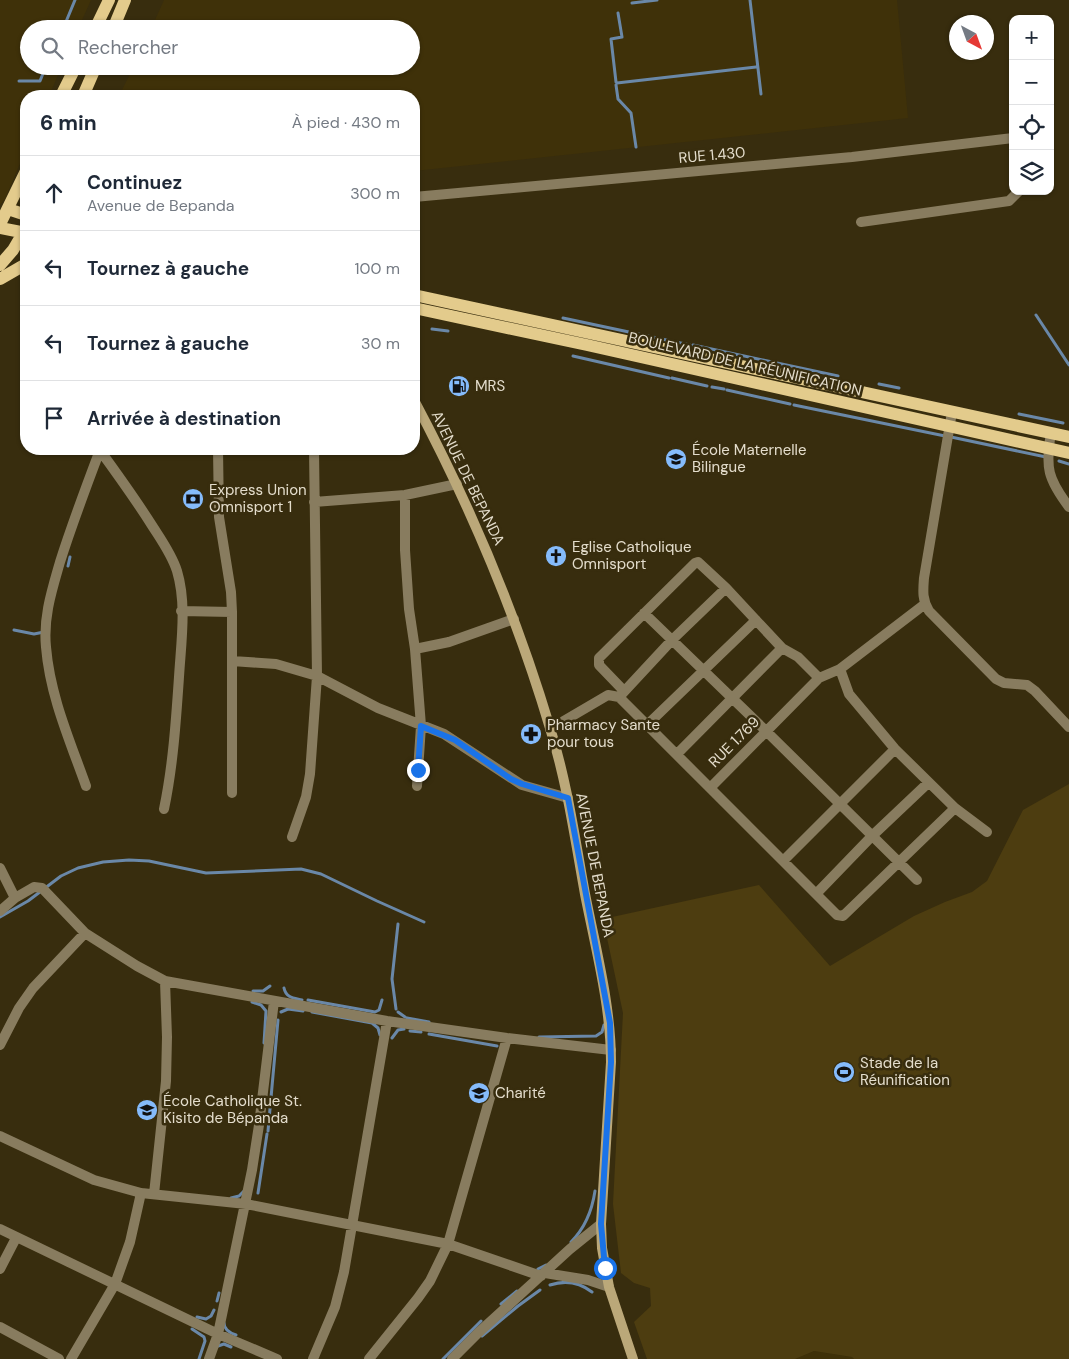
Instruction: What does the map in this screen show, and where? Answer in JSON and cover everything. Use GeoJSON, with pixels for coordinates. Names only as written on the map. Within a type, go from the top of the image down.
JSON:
{"type":"FeatureCollection","features":[{"type":"Feature","properties":{"kind":"main road"},"geometry":{"type":"LineString","coordinates":[[99,20],[109,0]]}},
{"type":"Feature","properties":{"kind":"main road"},"geometry":{"type":"LineString","coordinates":[[117,20],[125,0]]}},
{"type":"Feature","properties":{"kind":"main road"},"geometry":{"type":"LineString","coordinates":[[64,90],[72,75]]}},
{"type":"Feature","properties":{"kind":"main road"},"geometry":{"type":"LineString","coordinates":[[86,90],[92,75]]}},
{"type":"Feature","properties":{"kind":"main road"},"geometry":{"type":"LineString","coordinates":[[0,224],[20,184]]}},
{"type":"Feature","properties":{"kind":"main road"},"geometry":{"type":"LineString","coordinates":[[8,209],[20,213]]}},
{"type":"Feature","properties":{"kind":"main road"},"geometry":{"type":"LineString","coordinates":[[0,228],[20,230]]}},
{"type":"Feature","properties":{"kind":"main road"},"geometry":{"type":"LineString","coordinates":[[0,265],[20,238]]}},
{"type":"Feature","properties":{"kind":"main road"},"geometry":{"type":"LineString","coordinates":[[0,279],[20,267]]}},
{"type":"Feature","properties":{"kind":"main road"},"geometry":{"type":"LineString","coordinates":[[420,296],[1069,437]]}},
{"type":"Feature","properties":{"kind":"main road","name":"BOULEVARD DE LA RÉUNIFICATION"},"geometry":{"type":"LineString","coordinates":[[420,313],[587,345],[1069,454]]}},
{"type":"Feature","properties":{"kind":"main road","name":"AVENUE DE BEPANDA"},"geometry":{"type":"LineString","coordinates":[[420,412],[457,484],[488,553],[514,619],[550,729],[568,798],[610,1023],[611,1050],[601,1224],[602,1248],[608,1288],[633,1359]]}},
{"type":"Feature","properties":{"kind":"street","name":"RUE 1.430"},"geometry":{"type":"LineString","coordinates":[[420,196],[852,157],[1009,138]]}},
{"type":"Feature","properties":{"kind":"street"},"geometry":{"type":"LineString","coordinates":[[862,222],[1009,201],[1015,195]]}},
{"type":"Feature","properties":{"kind":"street"},"geometry":{"type":"LineString","coordinates":[[952,412],[924,578],[922,595],[925,604],[929,611],[996,679],[1004,683],[1028,685],[1069,727]]}},
{"type":"Feature","properties":{"kind":"street"},"geometry":{"type":"LineString","coordinates":[[1051,433],[1048,449],[1049,473],[1051,481],[1069,507]]}},
{"type":"Feature","properties":{"kind":"street"},"geometry":{"type":"LineString","coordinates":[[86,786],[53,693],[45,630],[54,583],[67,540],[98,455]]}},
{"type":"Feature","properties":{"kind":"street"},"geometry":{"type":"LineString","coordinates":[[103,455],[146,516],[172,559],[180,587],[180,652],[173,760],[164,810]]}},
{"type":"Feature","properties":{"kind":"street"},"geometry":{"type":"LineString","coordinates":[[218,455],[219,517],[232,612],[232,793]]}},
{"type":"Feature","properties":{"kind":"street"},"geometry":{"type":"LineString","coordinates":[[292,836],[306,797],[310,774],[317,676],[314,455]]}},
{"type":"Feature","properties":{"kind":"street"},"geometry":{"type":"LineString","coordinates":[[314,502],[405,495],[457,484]]}},
{"type":"Feature","properties":{"kind":"street"},"geometry":{"type":"LineString","coordinates":[[405,495],[405,550],[409,608],[415,649],[421,726],[416,786]]}},
{"type":"Feature","properties":{"kind":"street"},"geometry":{"type":"LineString","coordinates":[[710,788],[647,725],[599,664],[598,661],[644,613],[698,562],[726,588],[782,648],[798,657],[819,678]]}},
{"type":"Feature","properties":{"kind":"street"},"geometry":{"type":"LineString","coordinates":[[550,729],[608,695],[621,694],[672,640],[726,588]]}},
{"type":"Feature","properties":{"kind":"street","name":"RUE 1.769"},"geometry":{"type":"LineString","coordinates":[[899,863],[843,916],[837,915],[710,788],[819,678],[840,669],[925,604]]}},
{"type":"Feature","properties":{"kind":"street"},"geometry":{"type":"LineString","coordinates":[[181,610],[232,612]]}},
{"type":"Feature","properties":{"kind":"street"},"geometry":{"type":"LineString","coordinates":[[644,613],[917,880]]}},
{"type":"Feature","properties":{"kind":"street"},"geometry":{"type":"LineString","coordinates":[[415,649],[449,642],[514,619]]}},
{"type":"Feature","properties":{"kind":"street"},"geometry":{"type":"LineString","coordinates":[[647,725],[756,620]]}},
{"type":"Feature","properties":{"kind":"street"},"geometry":{"type":"LineString","coordinates":[[676,754],[782,648]]}},
{"type":"Feature","properties":{"kind":"street"},"geometry":{"type":"LineString","coordinates":[[232,661],[276,664],[317,676],[378,708],[455,740],[511,779],[568,798]]}},
{"type":"Feature","properties":{"kind":"street"},"geometry":{"type":"LineString","coordinates":[[840,669],[849,694],[856,705],[895,749],[955,808],[987,832]]}},
{"type":"Feature","properties":{"kind":"street"},"geometry":{"type":"LineString","coordinates":[[783,861],[895,749]]}},
{"type":"Feature","properties":{"kind":"street"},"geometry":{"type":"LineString","coordinates":[[816,894],[872,836],[928,783]]}},
{"type":"Feature","properties":{"kind":"street"},"geometry":{"type":"LineString","coordinates":[[899,863],[955,808]]}},
{"type":"Feature","properties":{"kind":"street"},"geometry":{"type":"LineString","coordinates":[[0,868],[15,898]]}},
{"type":"Feature","properties":{"kind":"street"},"geometry":{"type":"LineString","coordinates":[[0,911],[15,898],[34,886],[38,886],[85,933],[136,966],[165,981],[387,1021],[611,1050]]}},
{"type":"Feature","properties":{"kind":"street"},"geometry":{"type":"LineString","coordinates":[[0,1045],[19,1008],[33,988],[85,933]]}},
{"type":"Feature","properties":{"kind":"street"},"geometry":{"type":"LineString","coordinates":[[154,1194],[166,1080],[165,981]]}},
{"type":"Feature","properties":{"kind":"street"},"geometry":{"type":"LineString","coordinates":[[209,1359],[218,1334],[246,1204],[260,1125],[274,1001]]}},
{"type":"Feature","properties":{"kind":"street"},"geometry":{"type":"LineString","coordinates":[[313,1359],[335,1306],[353,1225],[387,1021]]}},
{"type":"Feature","properties":{"kind":"street"},"geometry":{"type":"LineString","coordinates":[[369,1359],[422,1292],[448,1244],[507,1038]]}},
{"type":"Feature","properties":{"kind":"street"},"geometry":{"type":"LineString","coordinates":[[0,1136],[94,1180],[141,1193],[246,1204],[448,1244],[543,1275],[588,1280],[608,1288]]}},
{"type":"Feature","properties":{"kind":"street"},"geometry":{"type":"LineString","coordinates":[[71,1359],[115,1284],[130,1242],[141,1193]]}},
{"type":"Feature","properties":{"kind":"street"},"geometry":{"type":"LineString","coordinates":[[452,1359],[570,1249],[601,1224]]}},
{"type":"Feature","properties":{"kind":"street"},"geometry":{"type":"LineString","coordinates":[[0,1229],[218,1334],[277,1359]]}},
{"type":"Feature","properties":{"kind":"street"},"geometry":{"type":"LineString","coordinates":[[0,1269],[16,1238]]}},
{"type":"Feature","properties":{"kind":"street"},"geometry":{"type":"LineString","coordinates":[[0,1327],[59,1359]]}},
{"type":"Feature","properties":{"kind":"shaded area"},"geometry":{"type":"Polygon","coordinates":[[[0,0],[91,0],[82,20],[20,20],[20,75],[58,75],[52,90],[20,90],[20,163],[5,199],[0,205],[0,0]]]}},
{"type":"Feature","properties":{"kind":"shaded area"},"geometry":{"type":"Polygon","coordinates":[[[164,0],[897,0],[908,118],[420,170],[420,90],[122,90],[130,75],[420,75],[420,20],[155,20],[164,0]]]}},
{"type":"Feature","properties":{"kind":"shaded area","name":"Stade de la Réunification"},"geometry":{"type":"Polygon","coordinates":[[[1069,784],[1069,1359],[854,1359],[852,1357],[814,1351],[795,1359],[647,1359],[634,1322],[651,1306],[650,1288],[634,1283],[621,1273],[613,1204],[623,1013],[603,919],[759,885],[830,966],[914,916],[972,892],[987,881],[1023,810],[1069,784]]]}},
{"type":"Feature","properties":{"kind":"shaded area"},"geometry":{"type":"Polygon","coordinates":[[[814,1351],[852,1357],[854,1359],[795,1359],[814,1351]]]}},
{"type":"Feature","properties":{"kind":"waterway"},"geometry":{"type":"LineString","coordinates":[[67,20],[75,0]]}},
{"type":"Feature","properties":{"kind":"waterway"},"geometry":{"type":"LineString","coordinates":[[632,3],[657,0]]}},
{"type":"Feature","properties":{"kind":"waterway"},"geometry":{"type":"LineString","coordinates":[[750,0],[761,94]]}},
{"type":"Feature","properties":{"kind":"waterway"},"geometry":{"type":"LineString","coordinates":[[616,82],[611,39],[622,37],[618,13]]}},
{"type":"Feature","properties":{"kind":"waterway"},"geometry":{"type":"LineString","coordinates":[[617,83],[756,67]]}},
{"type":"Feature","properties":{"kind":"waterway"},"geometry":{"type":"LineString","coordinates":[[19,81],[40,81],[42,75]]}},
{"type":"Feature","properties":{"kind":"waterway"},"geometry":{"type":"LineString","coordinates":[[616,85],[618,99],[631,113],[636,147]]}},
{"type":"Feature","properties":{"kind":"waterway"},"geometry":{"type":"LineString","coordinates":[[1036,315],[1069,365]]}},
{"type":"Feature","properties":{"kind":"waterway"},"geometry":{"type":"LineString","coordinates":[[563,318],[690,345]]}},
{"type":"Feature","properties":{"kind":"waterway"},"geometry":{"type":"LineString","coordinates":[[432,329],[448,331]]}},
{"type":"Feature","properties":{"kind":"waterway"},"geometry":{"type":"LineString","coordinates":[[693,345],[838,376]]}},
{"type":"Feature","properties":{"kind":"waterway"},"geometry":{"type":"LineString","coordinates":[[573,356],[669,378]]}},
{"type":"Feature","properties":{"kind":"waterway"},"geometry":{"type":"LineString","coordinates":[[672,378],[707,386]]}},
{"type":"Feature","properties":{"kind":"waterway"},"geometry":{"type":"LineString","coordinates":[[879,384],[899,388]]}},
{"type":"Feature","properties":{"kind":"waterway"},"geometry":{"type":"LineString","coordinates":[[712,387],[724,389]]}},
{"type":"Feature","properties":{"kind":"waterway"},"geometry":{"type":"LineString","coordinates":[[727,390],[790,404]]}},
{"type":"Feature","properties":{"kind":"waterway"},"geometry":{"type":"LineString","coordinates":[[794,405],[945,436]]}},
{"type":"Feature","properties":{"kind":"waterway"},"geometry":{"type":"LineString","coordinates":[[1019,414],[1063,423]]}},
{"type":"Feature","properties":{"kind":"waterway"},"geometry":{"type":"LineString","coordinates":[[951,437],[1046,457]]}},
{"type":"Feature","properties":{"kind":"waterway"},"geometry":{"type":"LineString","coordinates":[[1059,461],[1069,464]]}},
{"type":"Feature","properties":{"kind":"waterway"},"geometry":{"type":"LineString","coordinates":[[68,566],[70,557]]}},
{"type":"Feature","properties":{"kind":"waterway"},"geometry":{"type":"LineString","coordinates":[[14,630],[34,634],[44,632]]}},
{"type":"Feature","properties":{"kind":"waterway"},"geometry":{"type":"LineString","coordinates":[[0,917],[28,901],[61,876],[78,868],[103,862],[129,860],[149,861],[206,873],[301,869],[321,874],[424,922]]}},
{"type":"Feature","properties":{"kind":"waterway"},"geometry":{"type":"LineString","coordinates":[[396,1009],[392,979],[398,924]]}},
{"type":"Feature","properties":{"kind":"waterway"},"geometry":{"type":"LineString","coordinates":[[253,991],[263,991],[270,986]]}},
{"type":"Feature","properties":{"kind":"waterway"},"geometry":{"type":"LineString","coordinates":[[284,988],[288,996],[302,1000]]}},
{"type":"Feature","properties":{"kind":"waterway"},"geometry":{"type":"LineString","coordinates":[[308,1000],[375,1012],[379,1010],[382,1000]]}},
{"type":"Feature","properties":{"kind":"waterway"},"geometry":{"type":"LineString","coordinates":[[252,1002],[261,1005],[266,1011],[264,1043]]}},
{"type":"Feature","properties":{"kind":"waterway"},"geometry":{"type":"LineString","coordinates":[[281,1012],[288,1009],[303,1011]]}},
{"type":"Feature","properties":{"kind":"waterway"},"geometry":{"type":"LineString","coordinates":[[312,1012],[372,1023],[378,1028],[380,1035]]}},
{"type":"Feature","properties":{"kind":"waterway"},"geometry":{"type":"LineString","coordinates":[[398,1012],[405,1017]]}},
{"type":"Feature","properties":{"kind":"waterway"},"geometry":{"type":"LineString","coordinates":[[407,1018],[429,1022]]}},
{"type":"Feature","properties":{"kind":"waterway"},"geometry":{"type":"LineString","coordinates":[[268,1131],[278,1020]]}},
{"type":"Feature","properties":{"kind":"waterway"},"geometry":{"type":"LineString","coordinates":[[539,1037],[596,1036],[602,1032],[604,1025]]}},
{"type":"Feature","properties":{"kind":"waterway"},"geometry":{"type":"LineString","coordinates":[[392,1038],[398,1030],[404,1029]]}},
{"type":"Feature","properties":{"kind":"waterway"},"geometry":{"type":"LineString","coordinates":[[410,1031],[421,1032]]}},
{"type":"Feature","properties":{"kind":"waterway"},"geometry":{"type":"LineString","coordinates":[[429,1034],[497,1046]]}},
{"type":"Feature","properties":{"kind":"waterway"},"geometry":{"type":"LineString","coordinates":[[258,1193],[267,1134]]}},
{"type":"Feature","properties":{"kind":"waterway"},"geometry":{"type":"LineString","coordinates":[[231,1198],[239,1196],[244,1191]]}},
{"type":"Feature","properties":{"kind":"waterway"},"geometry":{"type":"LineString","coordinates":[[571,1242],[587,1219],[595,1191]]}},
{"type":"Feature","properties":{"kind":"waterway"},"geometry":{"type":"LineString","coordinates":[[538,1269],[546,1265]]}},
{"type":"Feature","properties":{"kind":"waterway"},"geometry":{"type":"LineString","coordinates":[[550,1285],[572,1283],[592,1292]]}},
{"type":"Feature","properties":{"kind":"waterway"},"geometry":{"type":"LineString","coordinates":[[482,1336],[540,1290]]}},
{"type":"Feature","properties":{"kind":"waterway"},"geometry":{"type":"LineString","coordinates":[[501,1304],[517,1291]]}},
{"type":"Feature","properties":{"kind":"waterway"},"geometry":{"type":"LineString","coordinates":[[217,1301],[219,1293]]}},
{"type":"Feature","properties":{"kind":"waterway"},"geometry":{"type":"LineString","coordinates":[[197,1317],[206,1319],[211,1316],[214,1310]]}},
{"type":"Feature","properties":{"kind":"waterway"},"geometry":{"type":"LineString","coordinates":[[443,1359],[481,1321]]}},
{"type":"Feature","properties":{"kind":"waterway"},"geometry":{"type":"LineString","coordinates":[[224,1323],[226,1329],[236,1335]]}},
{"type":"Feature","properties":{"kind":"waterway"},"geometry":{"type":"LineString","coordinates":[[192,1329],[204,1337],[205,1341],[199,1359]]}},
{"type":"Feature","properties":{"kind":"waterway"},"geometry":{"type":"LineString","coordinates":[[218,1346],[224,1344],[231,1347]]}},
{"type":"Feature","properties":{"kind":"place","name":"MRS"},"geometry":{"type":"Point","coordinates":[459,386]}},
{"type":"Feature","properties":{"kind":"place","name":"École Maternelle Bilingue"},"geometry":{"type":"Point","coordinates":[676,459]}},
{"type":"Feature","properties":{"kind":"place","name":"Express Union Omnisport 1"},"geometry":{"type":"Point","coordinates":[193,499]}},
{"type":"Feature","properties":{"kind":"place","name":"Eglise Catholique Omnisport"},"geometry":{"type":"Point","coordinates":[556,556]}},
{"type":"Feature","properties":{"kind":"place","name":"Pharmacy Sante pour tous"},"geometry":{"type":"Point","coordinates":[531,734]}},
{"type":"Feature","properties":{"kind":"place","name":"Stade de la Réunification"},"geometry":{"type":"Point","coordinates":[844,1072]}},
{"type":"Feature","properties":{"kind":"place","name":"Charité"},"geometry":{"type":"Point","coordinates":[479,1093]}},
{"type":"Feature","properties":{"kind":"place","name":"École Catholique St. Kisito de Bépanda"},"geometry":{"type":"Point","coordinates":[147,1110]}},
{"type":"Feature","properties":{"kind":"route"},"geometry":{"type":"LineString","coordinates":[[418,770],[421,726],[455,740],[511,779],[568,798],[610,1023],[611,1062],[601,1224],[605,1268]]}}]}
